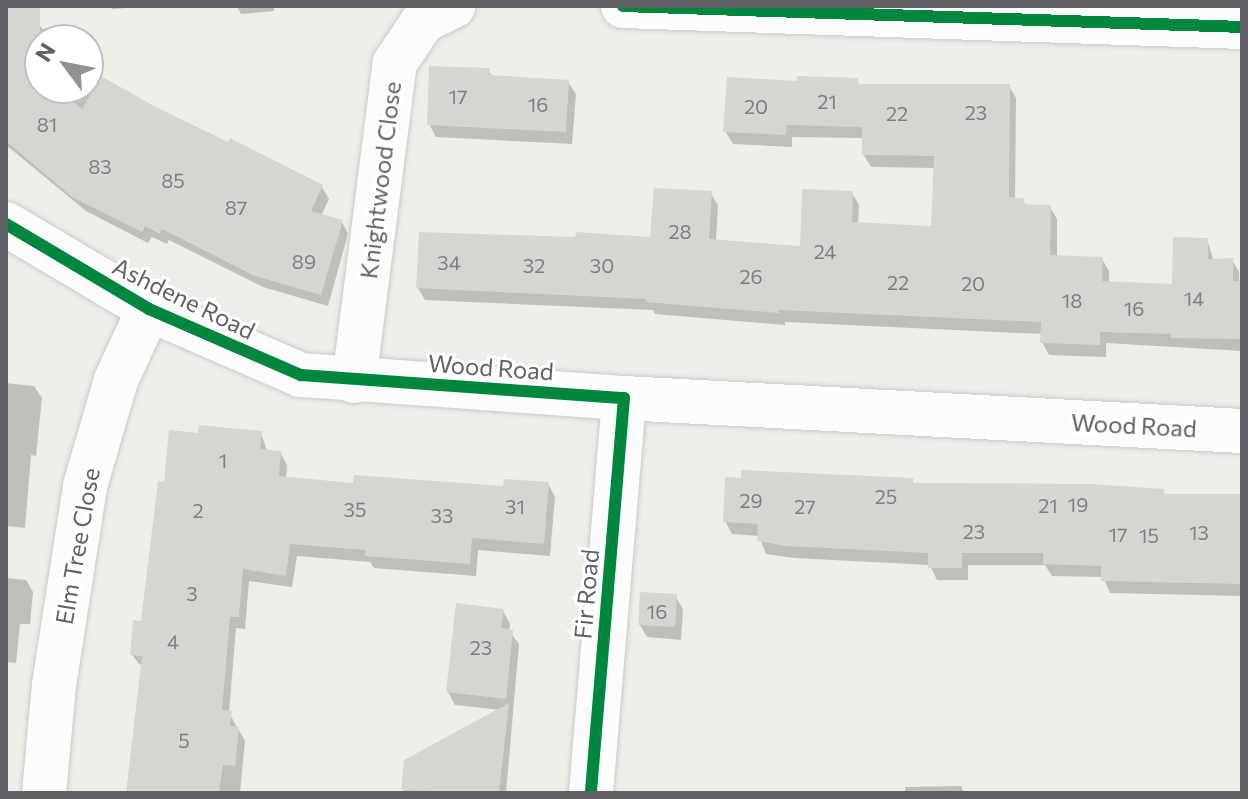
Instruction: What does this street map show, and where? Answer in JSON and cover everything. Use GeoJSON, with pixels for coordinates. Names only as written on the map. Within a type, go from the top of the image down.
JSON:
{"type":"FeatureCollection","features":[{"type":"Feature","properties":{"kind":"street","name":"Knightwood Close"},"geometry":{"type":"LineString","coordinates":[[354,381],[395,63],[423,21],[454,6]]}},
{"type":"Feature","properties":{"kind":"street"},"geometry":{"type":"LineString","coordinates":[[623,6],[1242,27]]}},
{"type":"Feature","properties":{"kind":"street","name":"Ashdene Road"},"geometry":{"type":"LineString","coordinates":[[6,224],[149,309],[301,375],[354,381]]}},
{"type":"Feature","properties":{"kind":"street","name":"Elm Tree Close"},"geometry":{"type":"LineString","coordinates":[[44,793],[54,685],[85,486],[116,380],[149,309]]}},
{"type":"Feature","properties":{"kind":"street","name":"Wood Road"},"geometry":{"type":"LineString","coordinates":[[354,381],[1242,431]]}},
{"type":"Feature","properties":{"kind":"street","name":"Fir Road"},"geometry":{"type":"LineString","coordinates":[[591,793],[624,398]]}},
{"type":"Feature","properties":{"kind":"building"},"geometry":{"type":"Polygon","coordinates":[[[6,6],[40,6],[40,24],[24,24],[24,104],[76,104],[82,109],[85,104],[104,104],[104,78],[154,106],[228,142],[230,138],[323,185],[311,211],[343,220],[321,295],[255,276],[162,229],[160,234],[145,226],[142,232],[72,197],[6,141],[6,6]]]}},
{"type":"Feature","properties":{"kind":"building"},"geometry":{"type":"Polygon","coordinates":[[[429,66],[490,68],[489,75],[569,80],[566,132],[427,125],[429,66]]]}},
{"type":"Feature","properties":{"kind":"building"},"geometry":{"type":"Polygon","coordinates":[[[797,76],[858,78],[858,84],[1010,84],[1009,197],[1024,198],[1024,204],[1051,205],[1050,255],[1103,257],[1102,281],[1172,284],[1173,237],[1208,238],[1208,259],[1233,258],[1233,281],[1242,281],[1242,339],[1171,338],[1171,334],[1100,332],[1100,345],[1040,343],[1041,322],[779,310],[779,313],[646,302],[646,299],[416,288],[419,232],[575,237],[576,232],[650,237],[654,188],[712,191],[709,239],[800,246],[802,189],[853,191],[852,222],[931,226],[934,156],[862,155],[862,127],[786,125],[786,135],[723,132],[727,77],[797,81],[797,76]]]}},
{"type":"Feature","properties":{"kind":"building"},"geometry":{"type":"Polygon","coordinates":[[[199,425],[262,431],[260,449],[281,451],[279,476],[353,483],[354,475],[503,486],[504,479],[549,482],[544,544],[472,538],[470,564],[365,556],[365,550],[290,544],[286,576],[243,569],[239,617],[230,617],[222,710],[232,711],[230,726],[239,727],[235,766],[223,765],[219,793],[126,793],[142,656],[130,655],[133,620],[141,621],[158,481],[164,482],[169,430],[198,433],[199,425]]]}},
{"type":"Feature","properties":{"kind":"building"},"geometry":{"type":"Polygon","coordinates":[[[741,470],[913,478],[913,483],[1092,484],[1164,489],[1164,494],[1241,494],[1241,584],[1101,581],[1101,566],[1043,564],[1043,553],[962,553],[962,568],[928,568],[928,553],[786,546],[757,541],[758,524],[723,522],[725,477],[741,478],[741,470]]]}},
{"type":"Feature","properties":{"kind":"building"},"geometry":{"type":"Polygon","coordinates":[[[640,592],[677,594],[675,627],[638,625],[640,592]]]}},
{"type":"Feature","properties":{"kind":"building"},"geometry":{"type":"Polygon","coordinates":[[[456,603],[504,609],[501,628],[513,630],[506,699],[446,692],[456,603]]]}},
{"type":"Feature","properties":{"kind":"building"},"geometry":{"type":"Polygon","coordinates":[[[509,703],[499,793],[401,790],[404,760],[509,703]]]}},
{"type":"Feature","properties":{"kind":"cycle path"},"geometry":{"type":"LineString","coordinates":[[623,6],[1242,27]]}},
{"type":"Feature","properties":{"kind":"cycle path"},"geometry":{"type":"LineString","coordinates":[[6,224],[149,309],[301,375],[624,398],[591,793]]}}]}
